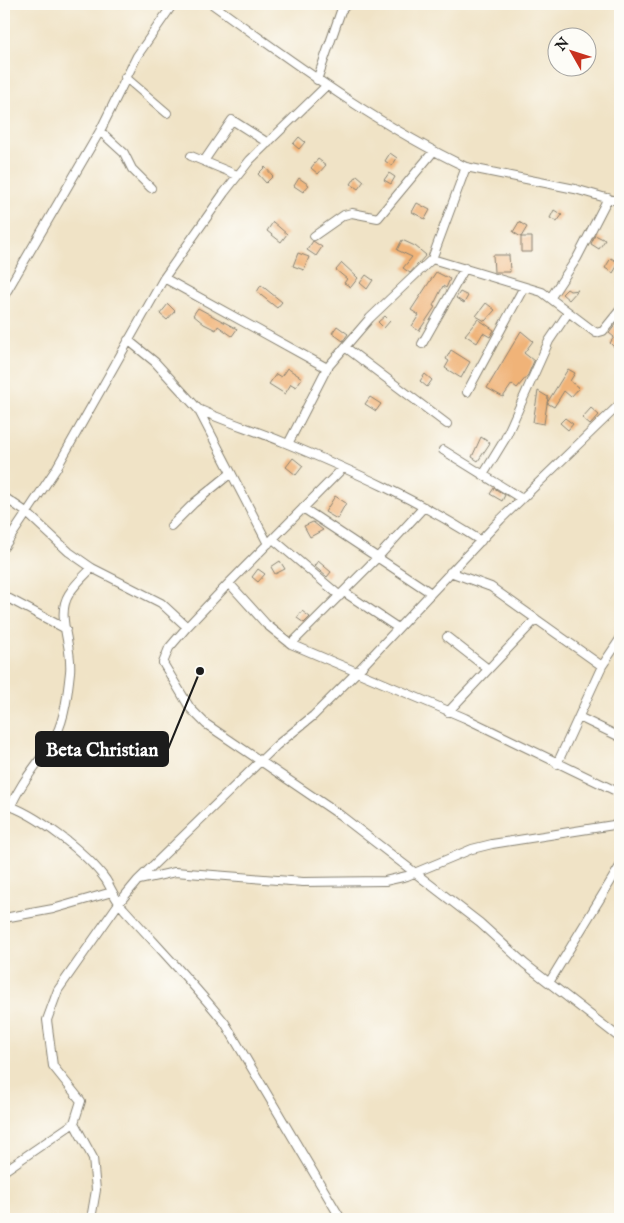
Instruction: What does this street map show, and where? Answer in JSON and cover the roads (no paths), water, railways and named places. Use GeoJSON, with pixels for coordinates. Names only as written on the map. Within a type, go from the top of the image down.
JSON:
{"type":"FeatureCollection","features":[{"type":"Feature","properties":{"kind":"street"},"geometry":{"type":"LineString","coordinates":[[4,296],[100,131],[125,77],[173,4]]}},
{"type":"Feature","properties":{"kind":"street"},"geometry":{"type":"LineString","coordinates":[[212,4],[326,86],[433,152],[466,167],[620,202]]}},
{"type":"Feature","properties":{"kind":"street"},"geometry":{"type":"LineString","coordinates":[[318,80],[341,11],[346,4]]}},
{"type":"Feature","properties":{"kind":"street"},"geometry":{"type":"LineString","coordinates":[[125,77],[167,113]]}},
{"type":"Feature","properties":{"kind":"street"},"geometry":{"type":"LineString","coordinates":[[4,547],[56,469],[164,278],[237,175],[326,86]]}},
{"type":"Feature","properties":{"kind":"street"},"geometry":{"type":"LineString","coordinates":[[204,161],[232,120],[268,144]]}},
{"type":"Feature","properties":{"kind":"street"},"geometry":{"type":"LineString","coordinates":[[100,131],[124,153],[132,169],[151,188]]}},
{"type":"Feature","properties":{"kind":"street"},"geometry":{"type":"LineString","coordinates":[[314,236],[344,215],[352,213],[378,218],[433,152]]}},
{"type":"Feature","properties":{"kind":"street"},"geometry":{"type":"LineString","coordinates":[[191,156],[237,175]]}},
{"type":"Feature","properties":{"kind":"street"},"geometry":{"type":"LineString","coordinates":[[288,444],[327,368],[385,302],[432,259],[466,167]]}},
{"type":"Feature","properties":{"kind":"street"},"geometry":{"type":"LineString","coordinates":[[551,297],[578,258],[608,198]]}},
{"type":"Feature","properties":{"kind":"street"},"geometry":{"type":"LineString","coordinates":[[432,259],[551,297],[568,313],[599,333],[620,310]]}},
{"type":"Feature","properties":{"kind":"street"},"geometry":{"type":"LineString","coordinates":[[422,344],[465,268]]}},
{"type":"Feature","properties":{"kind":"street"},"geometry":{"type":"LineString","coordinates":[[164,278],[327,368]]}},
{"type":"Feature","properties":{"kind":"street"},"geometry":{"type":"LineString","coordinates":[[467,392],[524,287]]}},
{"type":"Feature","properties":{"kind":"street"},"geometry":{"type":"LineString","coordinates":[[483,475],[505,438],[549,340],[568,313]]}},
{"type":"Feature","properties":{"kind":"street"},"geometry":{"type":"LineString","coordinates":[[128,340],[155,362],[198,409],[231,474],[270,542],[342,594],[398,628]]}},
{"type":"Feature","properties":{"kind":"street"},"geometry":{"type":"LineString","coordinates":[[345,347],[447,424]]}},
{"type":"Feature","properties":{"kind":"street"},"geometry":{"type":"LineString","coordinates":[[4,1171],[74,1123],[82,1101],[53,1066],[47,1020],[58,990],[118,903],[138,880],[261,761],[313,716],[356,673],[480,540],[620,404]]}},
{"type":"Feature","properties":{"kind":"street"},"geometry":{"type":"LineString","coordinates":[[198,409],[288,444],[424,507],[480,540]]}},
{"type":"Feature","properties":{"kind":"street"},"geometry":{"type":"LineString","coordinates":[[443,450],[522,499]]}},
{"type":"Feature","properties":{"kind":"street"},"geometry":{"type":"LineString","coordinates":[[342,469],[187,627],[170,648],[164,660],[164,666],[190,708],[224,737],[313,796],[480,922],[525,964],[550,981],[620,1038]]}},
{"type":"Feature","properties":{"kind":"street"},"geometry":{"type":"LineString","coordinates":[[171,526],[194,503],[231,474]]}},
{"type":"Feature","properties":{"kind":"street"},"geometry":{"type":"LineString","coordinates":[[4,497],[26,512],[69,552],[92,568],[161,603],[187,627]]}},
{"type":"Feature","properties":{"kind":"street"},"geometry":{"type":"LineString","coordinates":[[291,644],[378,557],[424,507]]}},
{"type":"Feature","properties":{"kind":"street"},"geometry":{"type":"LineString","coordinates":[[303,508],[431,593]]}},
{"type":"Feature","properties":{"kind":"street"},"geometry":{"type":"LineString","coordinates":[[92,568],[68,595],[63,608],[71,649],[70,672],[59,728],[7,805],[25,813],[85,856],[106,880],[118,903],[204,996],[225,1023],[342,1219]]}},
{"type":"Feature","properties":{"kind":"street"},"geometry":{"type":"LineString","coordinates":[[450,572],[491,588],[602,666]]}},
{"type":"Feature","properties":{"kind":"street"},"geometry":{"type":"LineString","coordinates":[[229,583],[266,624],[291,644],[465,718],[620,793]]}},
{"type":"Feature","properties":{"kind":"street"},"geometry":{"type":"LineString","coordinates":[[4,596],[66,629]]}},
{"type":"Feature","properties":{"kind":"street"},"geometry":{"type":"LineString","coordinates":[[448,712],[536,619]]}},
{"type":"Feature","properties":{"kind":"street"},"geometry":{"type":"LineString","coordinates":[[446,637],[488,669]]}},
{"type":"Feature","properties":{"kind":"street"},"geometry":{"type":"LineString","coordinates":[[557,764],[602,666],[620,640]]}},
{"type":"Feature","properties":{"kind":"street"},"geometry":{"type":"LineString","coordinates":[[579,717],[620,737]]}},
{"type":"Feature","properties":{"kind":"street"},"geometry":{"type":"LineString","coordinates":[[138,880],[174,872],[303,882],[385,881],[415,873],[472,849],[492,844],[620,824]]}},
{"type":"Feature","properties":{"kind":"street"},"geometry":{"type":"LineString","coordinates":[[550,981],[620,866]]}},
{"type":"Feature","properties":{"kind":"street"},"geometry":{"type":"LineString","coordinates":[[4,918],[53,909],[112,892]]}},
{"type":"Feature","properties":{"kind":"street"},"geometry":{"type":"LineString","coordinates":[[74,1123],[93,1158],[96,1190],[91,1219]]}},
{"type":"Feature","properties":{"kind":"place","name":"Beta Christian"},"geometry":{"type":"Point","coordinates":[200,671]}}]}
